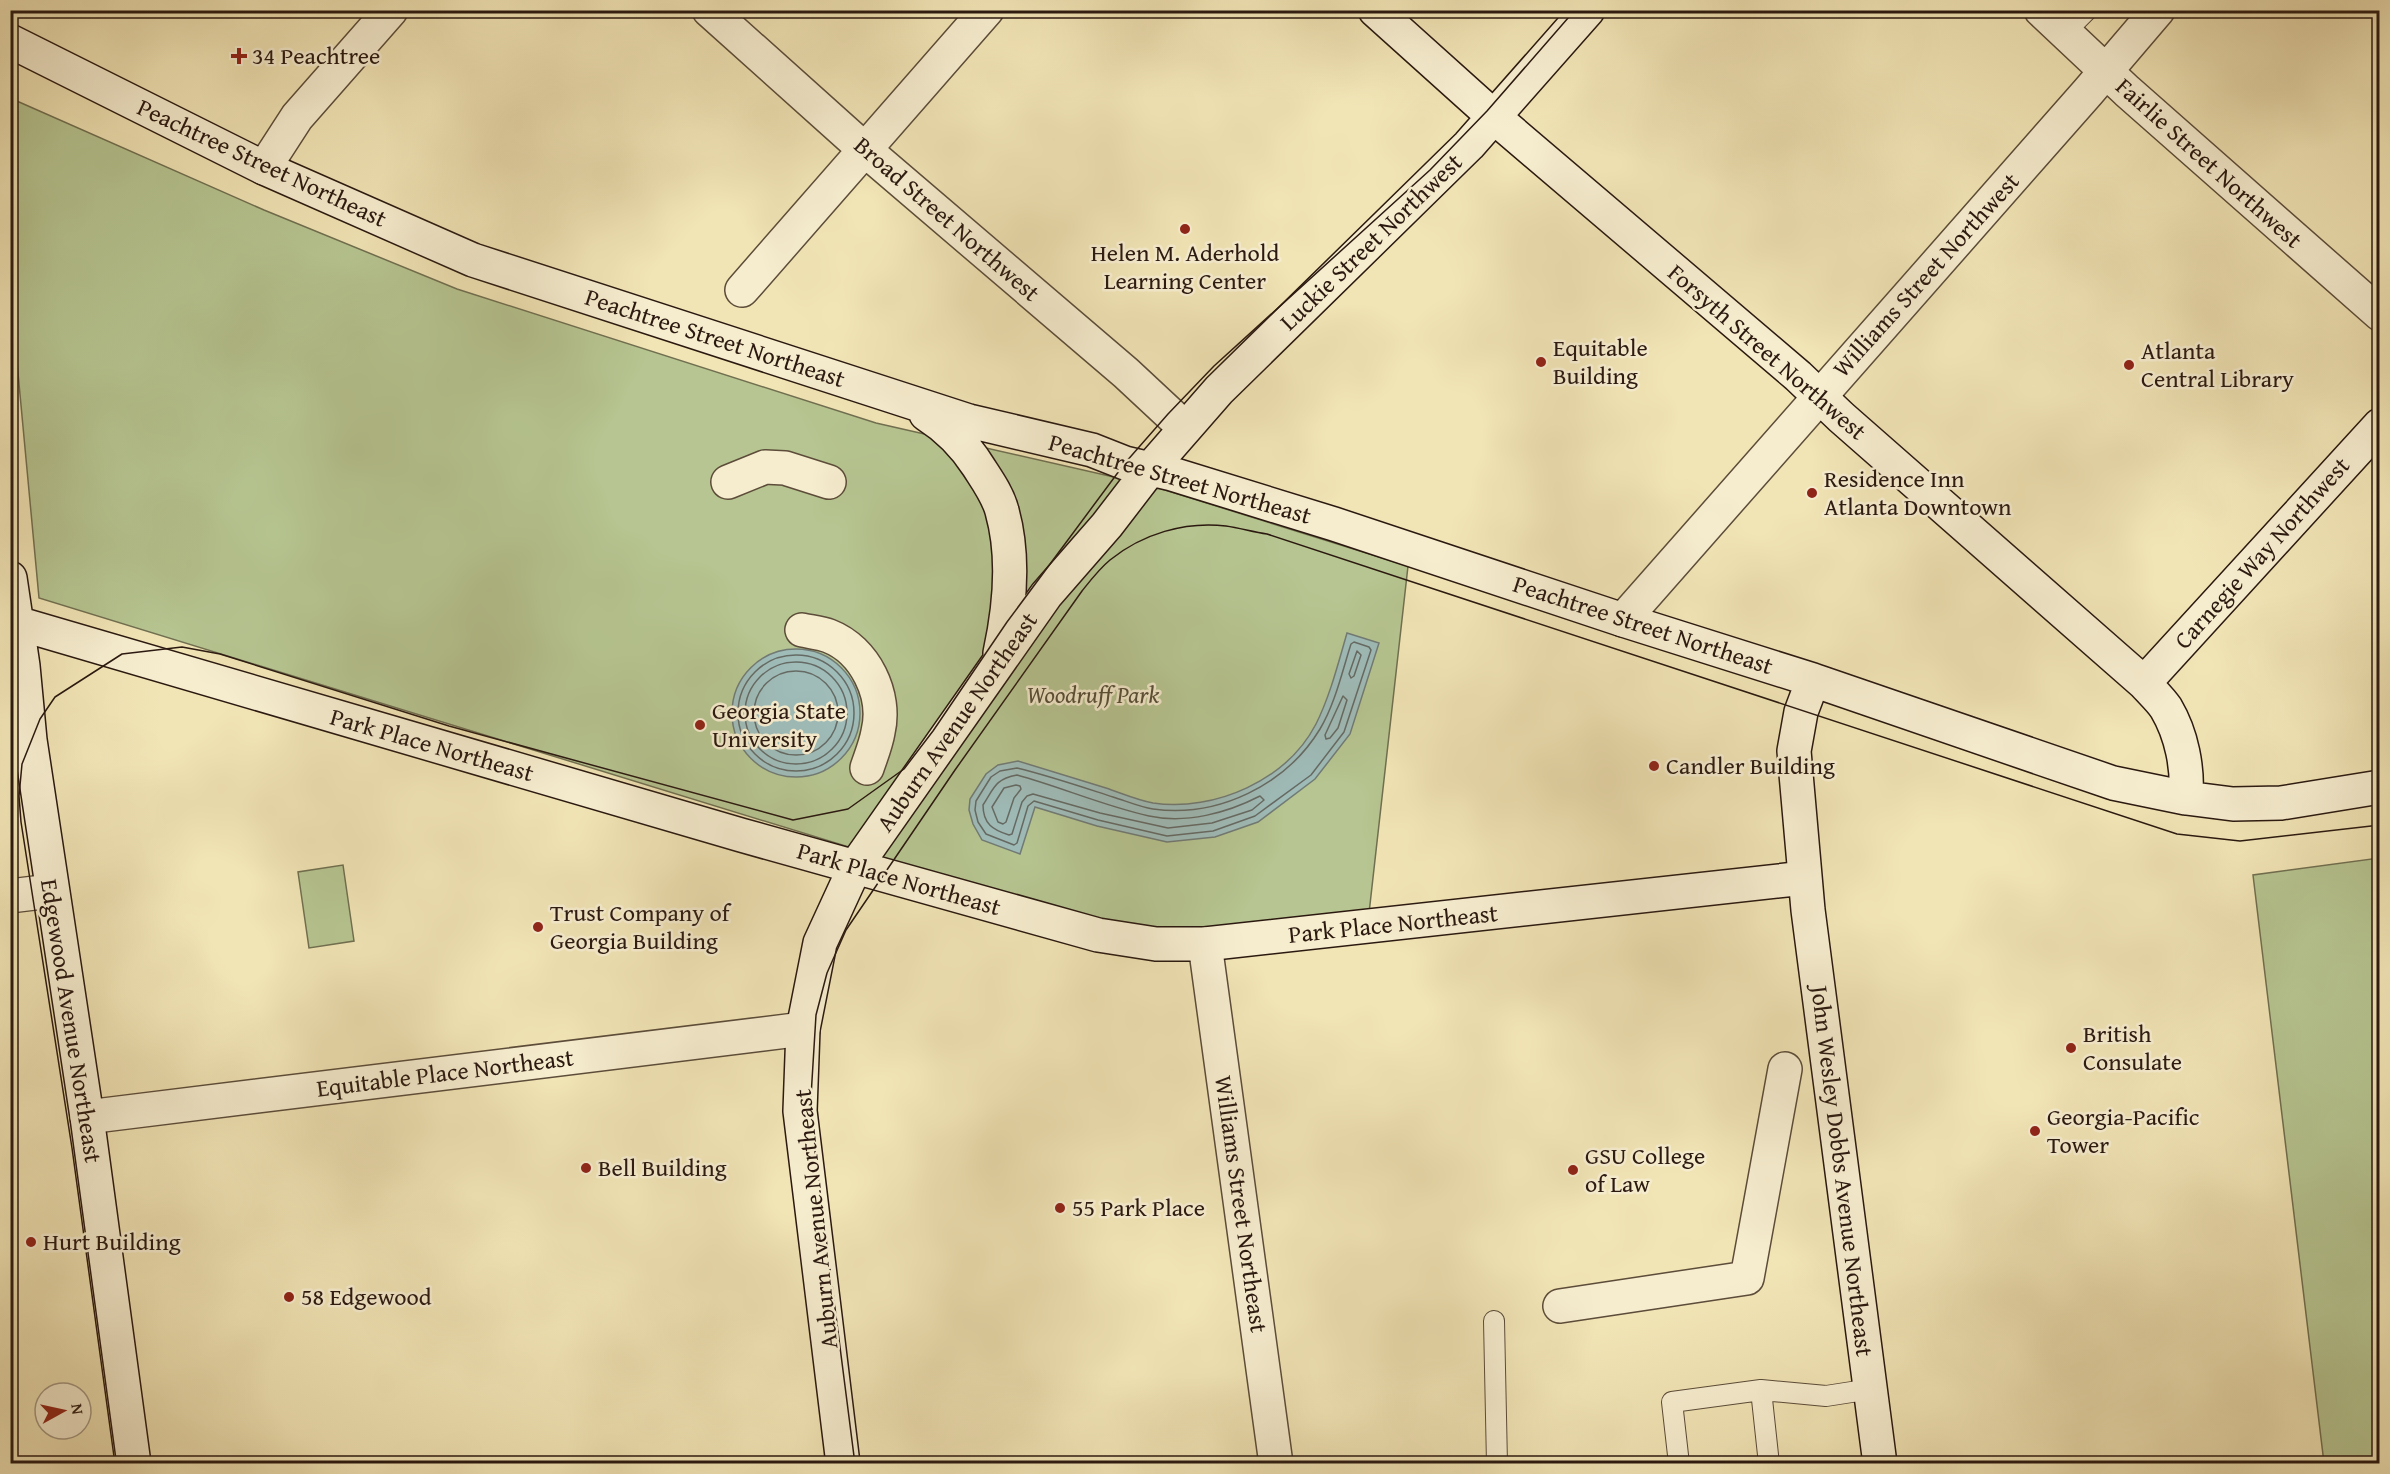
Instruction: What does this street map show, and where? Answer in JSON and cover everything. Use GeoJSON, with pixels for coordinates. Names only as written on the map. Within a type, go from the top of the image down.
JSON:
{"type":"FeatureCollection","features":[{"type":"Feature","properties":{"kind":"street"},"geometry":{"type":"LineString","coordinates":[[264,168],[297,117],[391,10]]}},
{"type":"Feature","properties":{"kind":"street","name":"Broad Street Northwest"},"geometry":{"type":"LineString","coordinates":[[708,10],[864,149],[1126,373],[1185,428]]}},
{"type":"Feature","properties":{"kind":"street"},"geometry":{"type":"LineString","coordinates":[[742,290],[987,10]]}},
{"type":"Feature","properties":{"kind":"street","name":"Forsyth Street Northwest"},"geometry":{"type":"LineString","coordinates":[[1375,10],[1494,117],[1798,376],[1818,397],[2144,683],[2166,708],[2182,746],[2188,774],[2186,798]]}},
{"type":"Feature","properties":{"kind":"street","name":"Luckie Street Northwest"},"geometry":{"type":"LineString","coordinates":[[1150,469],[1219,390],[1469,145],[1588,10]]}},
{"type":"Feature","properties":{"kind":"street","name":"Fairlie Street Northwest"},"geometry":{"type":"LineString","coordinates":[[2041,10],[2076,21],[2106,71],[2379,314]]}},
{"type":"Feature","properties":{"kind":"street","name":"Williams Street Northwest"},"geometry":{"type":"LineString","coordinates":[[1623,620],[2158,10]]}},
{"type":"Feature","properties":{"kind":"street","name":"Peachtree Street Northeast"},"geometry":{"type":"LineString","coordinates":[[10,41],[264,168],[473,260],[969,421],[1092,450],[1125,463],[1334,524],[1813,680],[2113,783],[2186,798],[2233,804],[2281,803],[2379,787]]}},
{"type":"Feature","properties":{"kind":"street"},"geometry":{"type":"LineString","coordinates":[[902,400],[945,426],[968,450],[991,485],[1002,509],[1008,541],[1009,594],[1007,622],[997,664]]}},
{"type":"Feature","properties":{"kind":"street","name":"Carnegie Way Northwest"},"geometry":{"type":"LineString","coordinates":[[2144,683],[2379,425]]}},
{"type":"Feature","properties":{"kind":"street"},"geometry":{"type":"LineString","coordinates":[[729,482],[765,467],[785,468],[829,482]]}},
{"type":"Feature","properties":{"kind":"street","name":"Auburn Avenue Northeast"},"geometry":{"type":"LineString","coordinates":[[843,1464],[800,1111],[803,1029],[820,943],[855,867],[1046,595],[1107,525],[1150,469]]}},
{"type":"Feature","properties":{"kind":"street","name":"Edgewood Avenue Northeast"},"geometry":{"type":"LineString","coordinates":[[10,578],[14,623],[51,891],[87,1117],[134,1464]]}},
{"type":"Feature","properties":{"kind":"street","name":"Park Place Northeast"},"geometry":{"type":"LineString","coordinates":[[14,623],[855,867],[1098,935],[1156,944],[1205,945],[1805,878]]}},
{"type":"Feature","properties":{"kind":"street"},"geometry":{"type":"LineString","coordinates":[[802,630],[830,636],[854,652],[871,674],[880,702],[879,730],[867,768]]}},
{"type":"Feature","properties":{"kind":"street","name":"John Wesley Dobbs Avenue Northeast"},"geometry":{"type":"LineString","coordinates":[[1813,680],[1802,712],[1794,751],[1805,878],[1881,1464]]}},
{"type":"Feature","properties":{"kind":"street"},"geometry":{"type":"LineString","coordinates":[[10,896],[51,891]]}},
{"type":"Feature","properties":{"kind":"street","name":"Williams Street Northeast"},"geometry":{"type":"LineString","coordinates":[[1205,945],[1276,1464]]}},
{"type":"Feature","properties":{"kind":"street","name":"Equitable Place Northeast"},"geometry":{"type":"LineString","coordinates":[[87,1117],[803,1029]]}},
{"type":"Feature","properties":{"kind":"street"},"geometry":{"type":"LineString","coordinates":[[1560,1306],[1747,1278],[1785,1069]]}},
{"type":"Feature","properties":{"kind":"lane"},"geometry":{"type":"LineString","coordinates":[[1494,1321],[1497,1464]]}},
{"type":"Feature","properties":{"kind":"lane"},"geometry":{"type":"LineString","coordinates":[[1679,1464],[1672,1402],[1761,1390],[1826,1396],[1871,1389]]}},
{"type":"Feature","properties":{"kind":"lane"},"geometry":{"type":"LineString","coordinates":[[1761,1390],[1769,1464]]}},
{"type":"Feature","properties":{"kind":"green space","name":"Woodruff Park"},"geometry":{"type":"Polygon","coordinates":[[[10,98],[264,210],[457,289],[876,423],[1149,485],[1408,566],[1366,940],[1135,935],[39,598],[11,298],[10,98]]]}},
{"type":"Feature","properties":{"kind":"green space"},"geometry":{"type":"Polygon","coordinates":[[[2379,858],[2379,1463],[2324,1463],[2253,875],[2379,858]]]}},
{"type":"Feature","properties":{"kind":"green space"},"geometry":{"type":"Polygon","coordinates":[[[343,865],[354,941],[309,948],[298,872],[343,865]]]}},
{"type":"Feature","properties":{"kind":"water"},"geometry":{"type":"Polygon","coordinates":[[[1347,633],[1379,643],[1350,734],[1315,779],[1258,822],[1215,837],[1167,842],[1097,826],[1035,807],[1020,854],[982,840],[973,824],[969,810],[970,799],[986,774],[998,765],[1018,761],[1153,803],[1201,802],[1224,797],[1247,788],[1268,776],[1287,761],[1303,744],[1316,724],[1333,680],[1347,633]]]}},
{"type":"Feature","properties":{"kind":"water"},"geometry":{"type":"Polygon","coordinates":[[[796,649],[821,653],[842,667],[856,688],[860,713],[856,738],[842,759],[821,773],[796,777],[771,773],[750,759],[736,738],[732,713],[736,688],[750,667],[771,653],[796,649]]]}},
{"type":"Feature","properties":{"kind":"tram line"},"geometry":{"type":"LineString","coordinates":[[115,1464],[72,1148],[21,822],[19,796],[22,764],[40,719],[55,697],[122,654],[182,647],[220,654],[449,726],[793,820],[848,809],[904,769],[933,731],[1007,622],[1125,463],[1168,414],[1214,366],[1430,170],[1487,111],[1575,10]]}},
{"type":"Feature","properties":{"kind":"tram line"},"geometry":{"type":"LineString","coordinates":[[855,1464],[810,1113],[816,1015],[827,973],[846,930],[955,770],[1082,591],[1110,560],[1150,536],[1180,528],[1211,525],[1267,534],[2177,834],[2240,841],[2380,825]]}},
{"type":"Feature","properties":{"kind":"place","name":"34 Peachtree"},"geometry":{"type":"Point","coordinates":[239,56]}},
{"type":"Feature","properties":{"kind":"place","name":"Helen M. Aderhold Learning Center"},"geometry":{"type":"Point","coordinates":[1185,229]}},
{"type":"Feature","properties":{"kind":"place","name":"Equitable Building"},"geometry":{"type":"Point","coordinates":[1541,362]}},
{"type":"Feature","properties":{"kind":"place","name":"Atlanta Central Library"},"geometry":{"type":"Point","coordinates":[2129,365]}},
{"type":"Feature","properties":{"kind":"place","name":"Residence Inn Atlanta Downtown"},"geometry":{"type":"Point","coordinates":[1812,493]}},
{"type":"Feature","properties":{"kind":"place","name":"Georgia State University"},"geometry":{"type":"Point","coordinates":[700,725]}},
{"type":"Feature","properties":{"kind":"place","name":"Candler Building"},"geometry":{"type":"Point","coordinates":[1654,766]}},
{"type":"Feature","properties":{"kind":"place","name":"Trust Company of Georgia Building"},"geometry":{"type":"Point","coordinates":[538,927]}},
{"type":"Feature","properties":{"kind":"place","name":"British Consulate"},"geometry":{"type":"Point","coordinates":[2071,1048]}},
{"type":"Feature","properties":{"kind":"place","name":"Georgia-Pacific Tower"},"geometry":{"type":"Point","coordinates":[2035,1131]}},
{"type":"Feature","properties":{"kind":"place","name":"Bell Building"},"geometry":{"type":"Point","coordinates":[586,1168]}},
{"type":"Feature","properties":{"kind":"place","name":"GSU College of Law"},"geometry":{"type":"Point","coordinates":[1573,1170]}},
{"type":"Feature","properties":{"kind":"place","name":"55 Park Place"},"geometry":{"type":"Point","coordinates":[1060,1208]}},
{"type":"Feature","properties":{"kind":"place","name":"Hurt Building"},"geometry":{"type":"Point","coordinates":[31,1242]}},
{"type":"Feature","properties":{"kind":"place","name":"58 Edgewood"},"geometry":{"type":"Point","coordinates":[289,1297]}}]}
